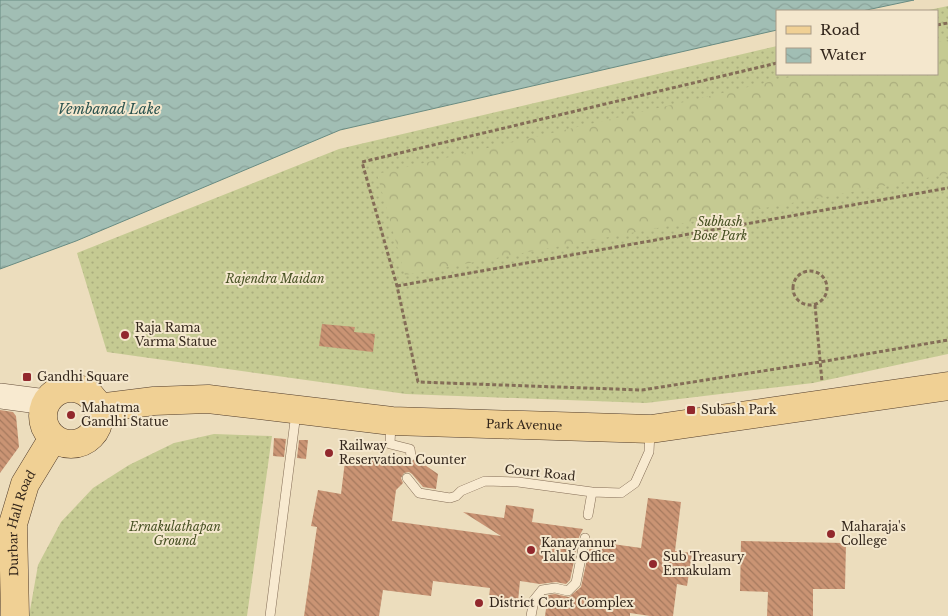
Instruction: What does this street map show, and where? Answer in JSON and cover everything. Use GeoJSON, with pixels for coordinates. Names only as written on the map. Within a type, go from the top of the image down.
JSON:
{"type":"FeatureCollection","features":[{"type":"Feature","properties":{"kind":"main road","name":"Park Avenue"},"geometry":{"type":"LineString","coordinates":[[98,408],[154,401],[208,399],[392,421],[650,429],[948,386]]}},
{"type":"Feature","properties":{"kind":"main road"},"geometry":{"type":"LineString","coordinates":[[68,387],[78,388],[87,392],[94,399],[98,408],[98,426],[87,440],[79,444],[69,445],[61,443],[46,431],[42,412],[46,402],[51,395],[68,387]]}},
{"type":"Feature","properties":{"kind":"main road"},"geometry":{"type":"LineString","coordinates":[[0,396],[46,402]]}},
{"type":"Feature","properties":{"kind":"main road","name":"Durbar Hall Road"},"geometry":{"type":"LineString","coordinates":[[15,616],[13,524],[26,484],[53,438]]}},
{"type":"Feature","properties":{"kind":"lane"},"geometry":{"type":"LineString","coordinates":[[270,616],[297,410]]}},
{"type":"Feature","properties":{"kind":"lane"},"geometry":{"type":"LineString","coordinates":[[392,421],[390,444],[410,449],[411,456]]}},
{"type":"Feature","properties":{"kind":"lane","name":"Court Road"},"geometry":{"type":"LineString","coordinates":[[408,478],[419,492],[450,498],[485,481],[518,482],[592,492],[621,493],[635,483],[649,452],[650,429]]}},
{"type":"Feature","properties":{"kind":"lane"},"geometry":{"type":"LineString","coordinates":[[588,515],[592,492]]}},
{"type":"Feature","properties":{"kind":"lane"},"geometry":{"type":"LineString","coordinates":[[531,616],[534,600],[542,590],[555,588],[568,591],[576,583],[585,538]]}},
{"type":"Feature","properties":{"kind":"path"},"geometry":{"type":"LineString","coordinates":[[776,63],[362,162],[397,286],[418,382],[642,390],[948,340]]}},
{"type":"Feature","properties":{"kind":"path"},"geometry":{"type":"LineString","coordinates":[[397,286],[948,188]]}},
{"type":"Feature","properties":{"kind":"path"},"geometry":{"type":"LineString","coordinates":[[805,272],[817,272],[825,279],[827,284],[827,294],[820,303],[815,305],[804,304],[795,296],[793,291],[795,279],[805,272]]}},
{"type":"Feature","properties":{"kind":"path"},"geometry":{"type":"LineString","coordinates":[[815,305],[824,405]]}},
{"type":"Feature","properties":{"kind":"green space","name":"Subhash Bose Park"},"geometry":{"type":"Polygon","coordinates":[[[948,6],[948,354],[813,383],[646,403],[406,394],[107,352],[77,253],[339,149],[776,46],[776,75],[938,75],[938,10],[929,10],[948,6]]]}},
{"type":"Feature","properties":{"kind":"green space"},"geometry":{"type":"Polygon","coordinates":[[[948,40],[948,174],[405,275],[377,174],[799,75],[938,75],[938,42],[948,40]]]}},
{"type":"Feature","properties":{"kind":"green space","name":"Ernakulathapan Ground"},"geometry":{"type":"Polygon","coordinates":[[[214,434],[272,436],[247,616],[29,616],[38,565],[61,522],[93,488],[129,465],[174,443],[214,434]]]}},
{"type":"Feature","properties":{"kind":"water","name":"Vembanad Lake"},"geometry":{"type":"Polygon","coordinates":[[[0,0],[914,0],[867,10],[776,10],[776,30],[340,130],[76,241],[0,269],[0,0]]]}},
{"type":"Feature","properties":{"kind":"building"},"geometry":{"type":"Polygon","coordinates":[[[322,324],[355,327],[354,332],[375,334],[373,352],[319,346],[322,324]]]}},
{"type":"Feature","properties":{"kind":"building"},"geometry":{"type":"Polygon","coordinates":[[[0,410],[13,412],[16,416],[19,447],[0,473],[0,410]]]}},
{"type":"Feature","properties":{"kind":"building"},"geometry":{"type":"Polygon","coordinates":[[[274,438],[286,439],[284,457],[273,456],[274,438]]]}},
{"type":"Feature","properties":{"kind":"building"},"geometry":{"type":"Polygon","coordinates":[[[299,440],[308,440],[306,459],[297,458],[299,440]]]}},
{"type":"Feature","properties":{"kind":"building"},"geometry":{"type":"Polygon","coordinates":[[[405,457],[409,462],[416,459],[438,474],[436,489],[423,487],[412,474],[409,472],[404,473],[401,478],[403,483],[396,490],[392,521],[501,536],[463,512],[504,518],[506,505],[534,509],[532,522],[583,529],[579,537],[570,580],[566,584],[556,582],[540,584],[520,581],[518,601],[489,598],[490,588],[433,581],[431,596],[383,590],[379,616],[304,616],[317,527],[311,526],[318,490],[341,494],[345,461],[405,457]]]}},
{"type":"Feature","properties":{"kind":"building"},"geometry":{"type":"Polygon","coordinates":[[[648,498],[681,502],[675,551],[692,553],[687,586],[677,584],[673,616],[650,616],[630,613],[630,616],[545,616],[548,595],[555,594],[569,597],[581,587],[591,541],[641,548],[648,498]]]}},
{"type":"Feature","properties":{"kind":"building"},"geometry":{"type":"Polygon","coordinates":[[[741,541],[846,543],[845,589],[813,589],[813,616],[767,616],[768,592],[740,591],[741,541]]]}},
{"type":"Feature","properties":{"kind":"place","name":"Raja Rama Varma Statue"},"geometry":{"type":"Point","coordinates":[125,335]}},
{"type":"Feature","properties":{"kind":"place","name":"Gandhi Square"},"geometry":{"type":"Point","coordinates":[27,377]}},
{"type":"Feature","properties":{"kind":"place","name":"Subash Park"},"geometry":{"type":"Point","coordinates":[691,410]}},
{"type":"Feature","properties":{"kind":"place","name":"Mahatma Gandhi Statue"},"geometry":{"type":"Point","coordinates":[71,415]}},
{"type":"Feature","properties":{"kind":"place","name":"Railway Reservation Counter"},"geometry":{"type":"Point","coordinates":[329,453]}},
{"type":"Feature","properties":{"kind":"place","name":"Maharaja's College"},"geometry":{"type":"Point","coordinates":[831,534]}},
{"type":"Feature","properties":{"kind":"place","name":"Kanayannur Taluk Office"},"geometry":{"type":"Point","coordinates":[531,550]}},
{"type":"Feature","properties":{"kind":"place","name":"Sub Treasury Ernakulam"},"geometry":{"type":"Point","coordinates":[653,564]}},
{"type":"Feature","properties":{"kind":"place","name":"District Court Complex"},"geometry":{"type":"Point","coordinates":[479,603]}},
{"type":"Feature","properties":{"kind":"park label","name":"Rajendra Maidan"},"geometry":{"type":"Point","coordinates":[275,279]}}]}
